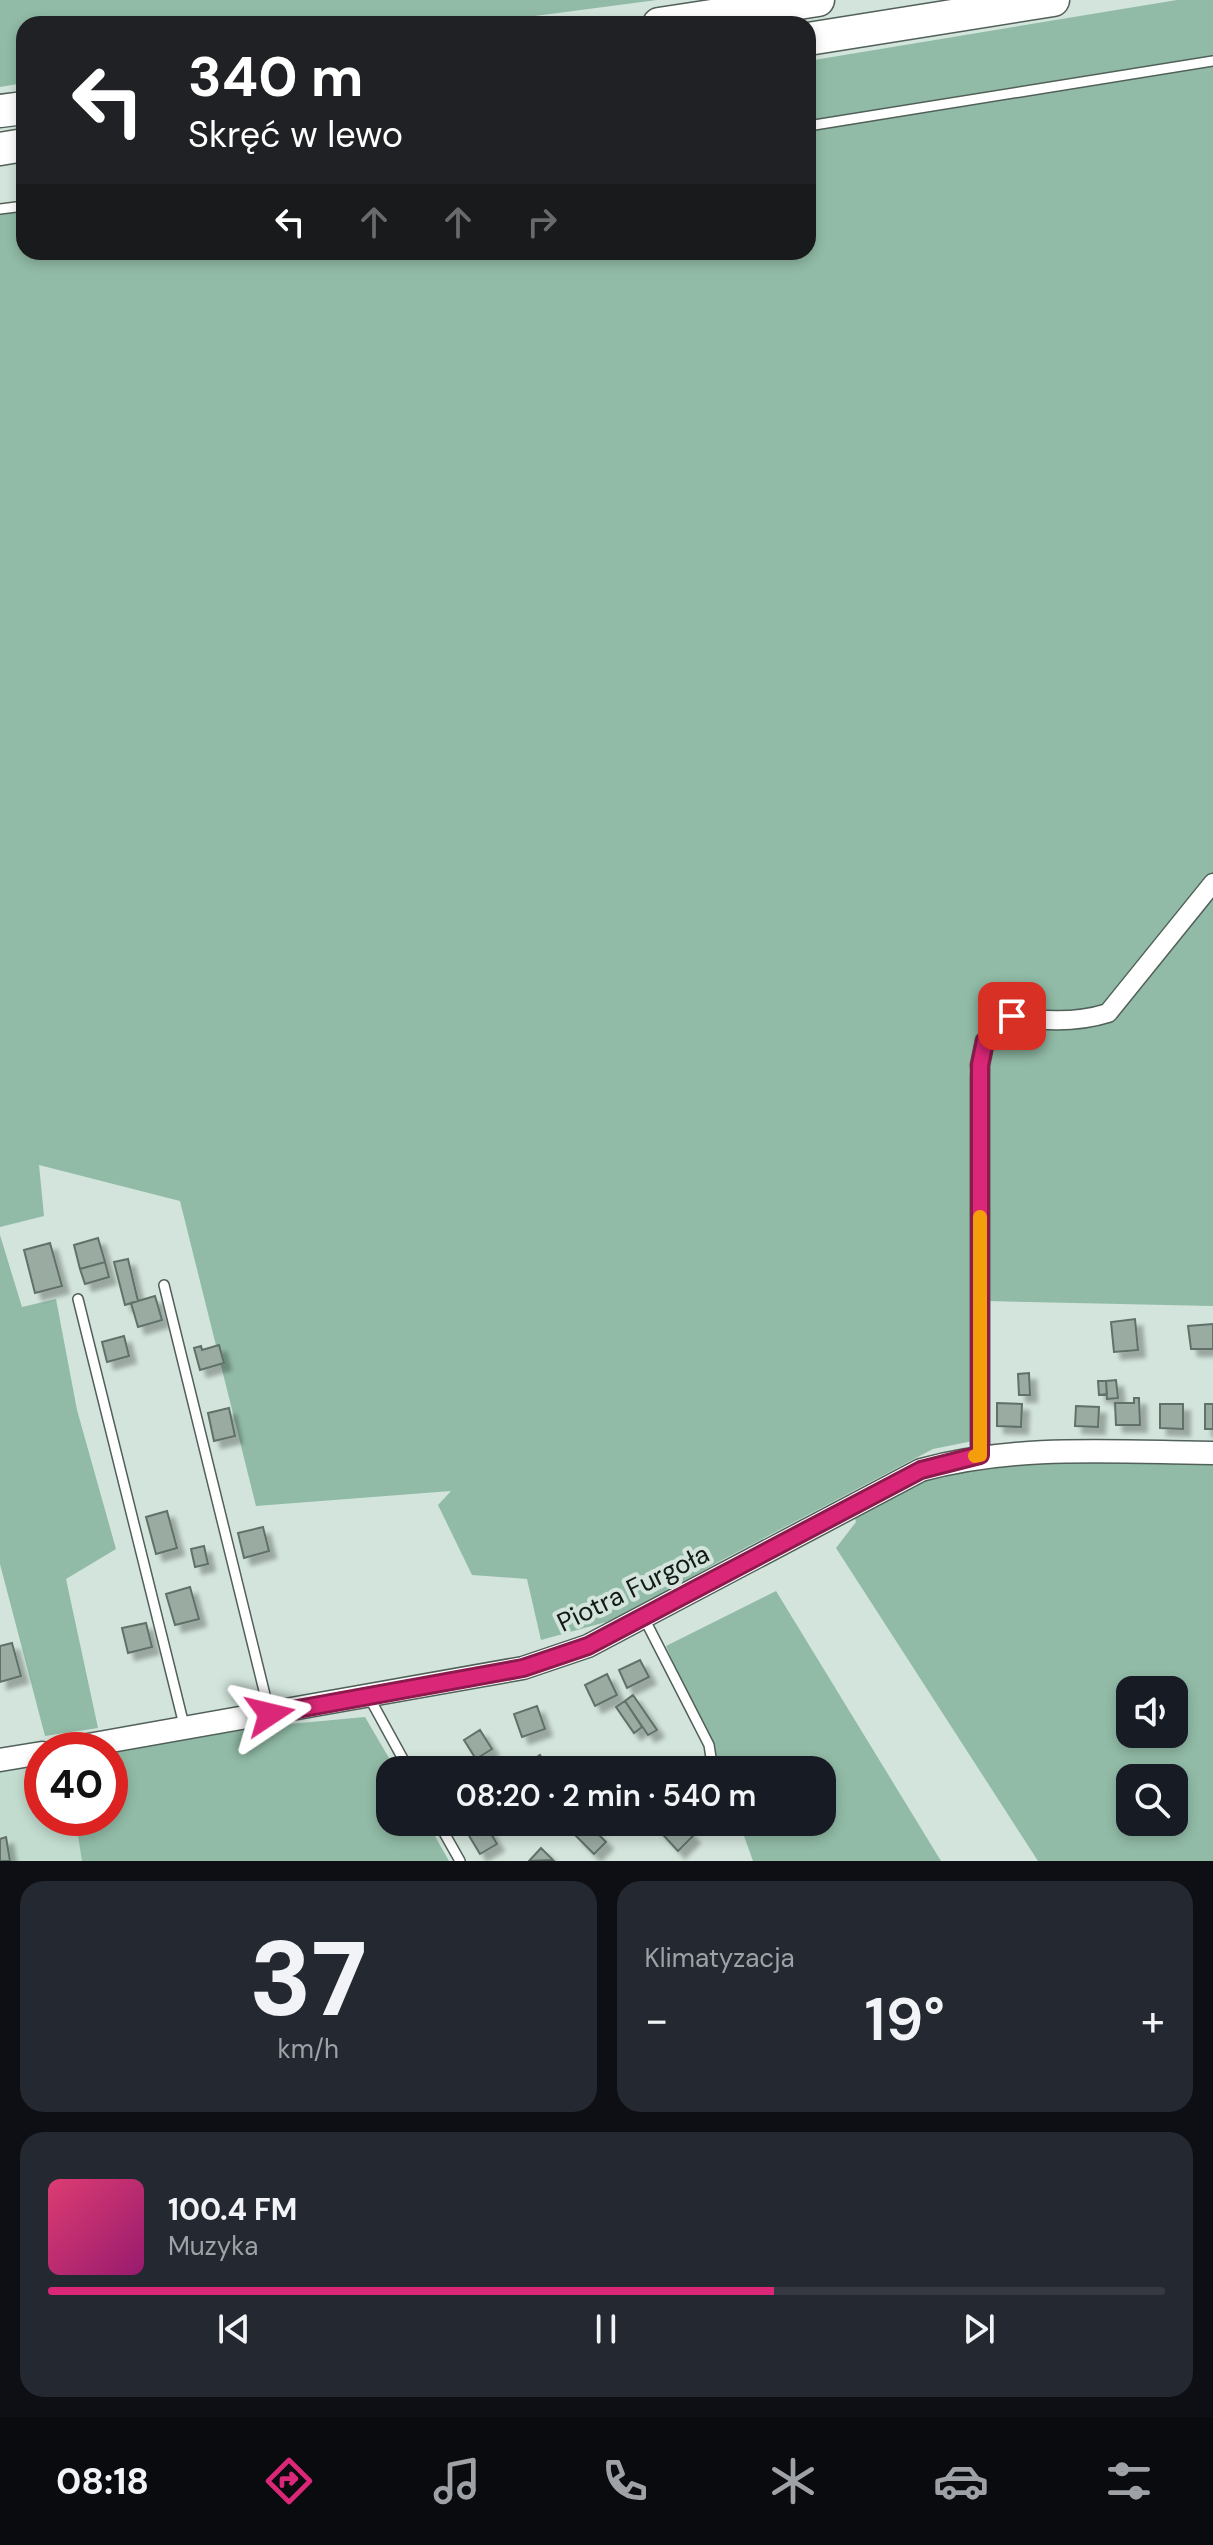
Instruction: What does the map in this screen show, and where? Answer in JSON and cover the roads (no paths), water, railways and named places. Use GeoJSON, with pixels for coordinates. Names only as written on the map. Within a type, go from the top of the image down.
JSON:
{"type":"FeatureCollection","features":[{"type":"Feature","properties":{"kind":"highway"},"geometry":{"type":"LineString","coordinates":[[712,16],[818,0]]}},
{"type":"Feature","properties":{"kind":"highway"},"geometry":{"type":"LineString","coordinates":[[816,38],[1053,0]]}},
{"type":"Feature","properties":{"kind":"street"},"geometry":{"type":"LineString","coordinates":[[980,1455],[980,1065],[985,1041],[1012,1016],[1083,1020],[1108,1013],[1213,883]]}},
{"type":"Feature","properties":{"kind":"street","name":"Piotra Furgoła"},"geometry":{"type":"LineString","coordinates":[[128,1739],[523,1668],[588,1646],[818,1521],[921,1470],[980,1455],[1021,1451],[1213,1453]]}},
{"type":"Feature","properties":{"kind":"street"},"geometry":{"type":"LineString","coordinates":[[0,1760],[24,1756]]}},
{"type":"Feature","properties":{"kind":"lane"},"geometry":{"type":"LineString","coordinates":[[816,125],[1213,61]]}},
{"type":"Feature","properties":{"kind":"lane"},"geometry":{"type":"LineString","coordinates":[[164,1285],[270,1714]]}},
{"type":"Feature","properties":{"kind":"lane"},"geometry":{"type":"LineString","coordinates":[[78,1299],[185,1729]]}},
{"type":"Feature","properties":{"kind":"lane"},"geometry":{"type":"LineString","coordinates":[[644,1618],[709,1745],[711,1756]]}},
{"type":"Feature","properties":{"kind":"lane"},"geometry":{"type":"LineString","coordinates":[[369,1697],[401,1756]]}},
{"type":"Feature","properties":{"kind":"lane"},"geometry":{"type":"LineString","coordinates":[[446,1836],[460,1861]]}}]}
